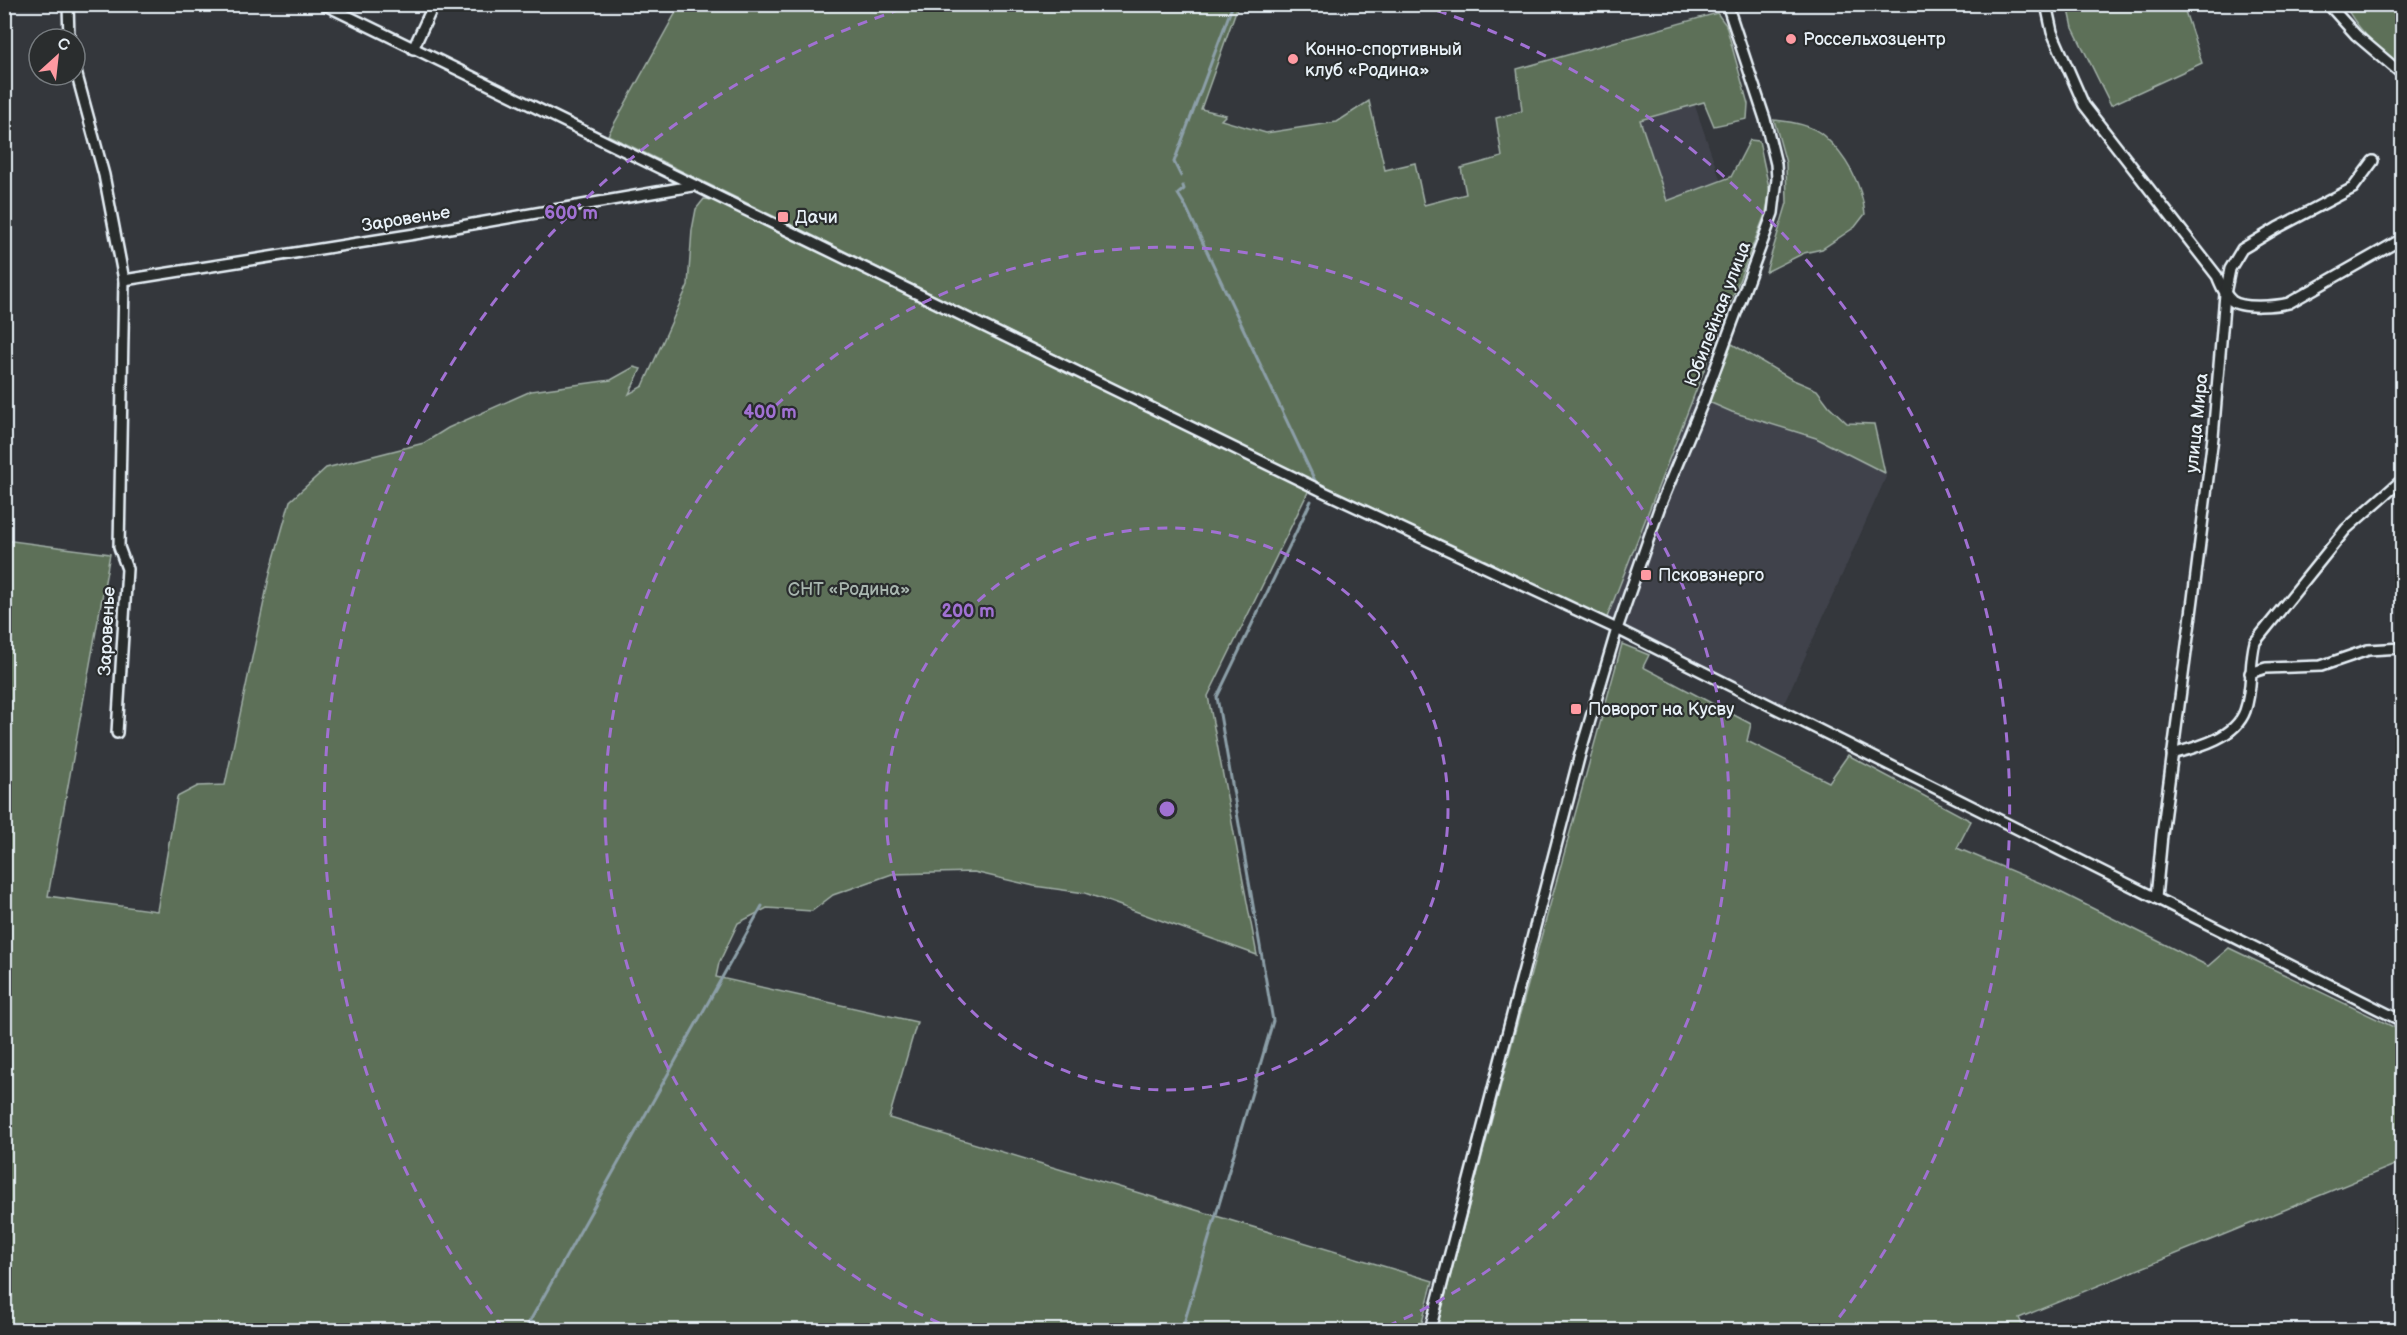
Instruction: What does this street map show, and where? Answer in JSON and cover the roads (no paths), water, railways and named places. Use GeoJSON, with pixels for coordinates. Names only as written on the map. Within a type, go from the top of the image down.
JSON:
{"type":"FeatureCollection","features":[{"type":"Feature","properties":{"kind":"street"},"geometry":{"type":"LineString","coordinates":[[68,4],[69,27]]}},
{"type":"Feature","properties":{"kind":"street"},"geometry":{"type":"LineString","coordinates":[[323,4],[1324,492],[1617,629],[2403,1021]]}},
{"type":"Feature","properties":{"kind":"street"},"geometry":{"type":"LineString","coordinates":[[413,48],[434,4]]}},
{"type":"Feature","properties":{"kind":"street","name":"Юбилейная улица"},"geometry":{"type":"LineString","coordinates":[[1430,1330],[1580,754],[1617,629],[1660,506],[1703,402],[1773,213],[1777,179],[1776,164],[1765,119],[1727,4]]}},
{"type":"Feature","properties":{"kind":"street"},"geometry":{"type":"LineString","coordinates":[[2046,4],[2052,32],[2084,105],[2217,276],[2225,294],[2235,303],[2278,306],[2289,303],[2403,239]]}},
{"type":"Feature","properties":{"kind":"street"},"geometry":{"type":"LineString","coordinates":[[2328,4],[2356,35],[2403,74]]}},
{"type":"Feature","properties":{"kind":"street","name":"Заровенье"},"geometry":{"type":"LineString","coordinates":[[80,87],[104,175],[124,280],[119,547],[127,569],[117,733]]}},
{"type":"Feature","properties":{"kind":"street","name":"улица Мира"},"geometry":{"type":"LineString","coordinates":[[2156,897],[2213,437],[2225,294],[2230,269],[2242,249],[2353,188],[2373,161]]}},
{"type":"Feature","properties":{"kind":"street","name":"Заровенье"},"geometry":{"type":"LineString","coordinates":[[124,280],[415,234],[693,186]]}},
{"type":"Feature","properties":{"kind":"street"},"geometry":{"type":"LineString","coordinates":[[2172,754],[2211,741],[2234,729],[2245,710],[2250,658],[2255,642],[2346,529],[2403,480]]}},
{"type":"Feature","properties":{"kind":"street"},"geometry":{"type":"LineString","coordinates":[[2250,673],[2266,668],[2321,666],[2368,650],[2403,648]]}},
{"type":"Feature","properties":{"kind":"waterway"},"geometry":{"type":"LineString","coordinates":[[1181,176],[1174,162],[1233,4]]}},
{"type":"Feature","properties":{"kind":"waterway"},"geometry":{"type":"LineString","coordinates":[[1183,186],[1184,189],[1178,194],[1317,485]]}},
{"type":"Feature","properties":{"kind":"waterway"},"geometry":{"type":"LineString","coordinates":[[1182,1330],[1273,1021],[1217,697],[1311,501]]}},
{"type":"Feature","properties":{"kind":"waterway"},"geometry":{"type":"LineString","coordinates":[[548,1330],[530,1321],[762,906]]}},
{"type":"Feature","properties":{"kind":"waterway"},"geometry":{"type":"LineString","coordinates":[[525,1330],[530,1321]]}},
{"type":"Feature","properties":{"kind":"place","name":"Россельхозцентр"},"geometry":{"type":"Point","coordinates":[1791,39]}},
{"type":"Feature","properties":{"kind":"place","name":"Конно-спортивный клуб «Родина»"},"geometry":{"type":"Point","coordinates":[1293,59]}},
{"type":"Feature","properties":{"kind":"place","name":"Дачи"},"geometry":{"type":"Point","coordinates":[783,217]}},
{"type":"Feature","properties":{"kind":"place","name":"Псковэнерго"},"geometry":{"type":"Point","coordinates":[1646,575]}},
{"type":"Feature","properties":{"kind":"place","name":"Поворот на Кусву"},"geometry":{"type":"Point","coordinates":[1576,709]}},
{"type":"Feature","properties":{"kind":"park label","name":"СНТ «Родина»"},"geometry":{"type":"Point","coordinates":[849,589]}}]}
